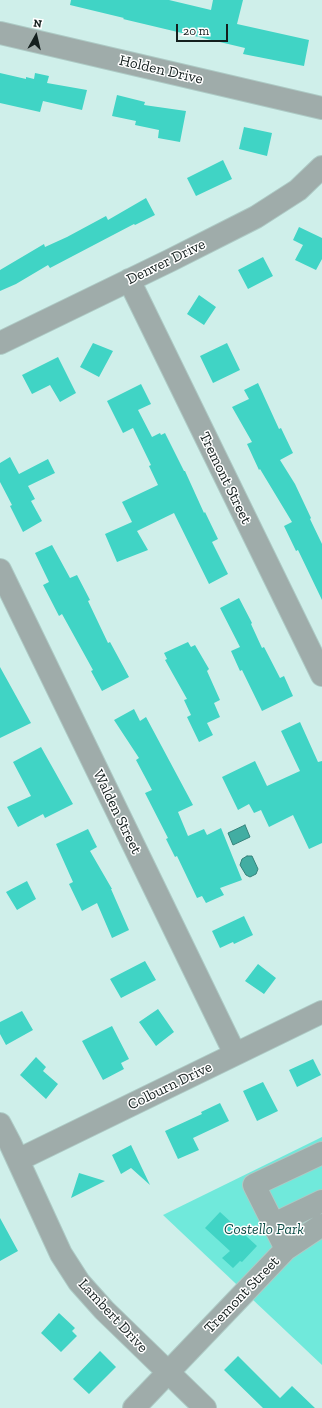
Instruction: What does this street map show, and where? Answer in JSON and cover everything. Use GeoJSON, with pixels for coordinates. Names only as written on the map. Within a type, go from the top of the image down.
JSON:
{"type":"FeatureCollection","features":[{"type":"Feature","properties":{"kind":"street","name":"Holden Drive"},"geometry":{"type":"LineString","coordinates":[[0,33],[322,108]]}},
{"type":"Feature","properties":{"kind":"street","name":"Denver Drive"},"geometry":{"type":"LineString","coordinates":[[0,343],[256,217],[298,190],[322,167]]}},
{"type":"Feature","properties":{"kind":"street","name":"Tremont Street"},"geometry":{"type":"LineString","coordinates":[[129,280],[322,676]]}},
{"type":"Feature","properties":{"kind":"street","name":"Walden Street"},"geometry":{"type":"LineString","coordinates":[[0,570],[235,1054]]}},
{"type":"Feature","properties":{"kind":"street","name":"Colburn Drive"},"geometry":{"type":"LineString","coordinates":[[18,1160],[322,1012]]}},
{"type":"Feature","properties":{"kind":"street","name":"Lambert Drive"},"geometry":{"type":"LineString","coordinates":[[0,1124],[61,1254],[79,1282],[104,1310],[205,1408]]}},
{"type":"Feature","properties":{"kind":"street"},"geometry":{"type":"LineString","coordinates":[[286,1249],[254,1185],[322,1153]]}},
{"type":"Feature","properties":{"kind":"street"},"geometry":{"type":"LineString","coordinates":[[274,1224],[322,1201]]}},
{"type":"Feature","properties":{"kind":"street","name":"Tremont Street"},"geometry":{"type":"LineString","coordinates":[[134,1408],[286,1249],[322,1225]]}},
{"type":"Feature","properties":{"kind":"green space","name":"Costello Park"},"geometry":{"type":"Polygon","coordinates":[[[322,1137],[322,1365],[163,1215],[322,1137]]]}},
{"type":"Feature","properties":{"kind":"shaded area"},"geometry":{"type":"Polygon","coordinates":[[[245,825],[250,837],[233,845],[228,833],[245,825]]]}},
{"type":"Feature","properties":{"kind":"shaded area"},"geometry":{"type":"Polygon","coordinates":[[[247,856],[252,856],[258,869],[256,874],[250,877],[246,875],[240,865],[242,859],[247,856]]]}},
{"type":"Feature","properties":{"kind":"building"},"geometry":{"type":"Polygon","coordinates":[[[71,0],[169,0],[211,10],[213,0],[243,0],[237,24],[309,40],[304,66],[243,54],[245,48],[70,5],[71,0]]]}},
{"type":"Feature","properties":{"kind":"building"},"geometry":{"type":"Polygon","coordinates":[[[0,73],[26,79],[26,77],[34,79],[35,73],[49,76],[47,83],[87,90],[82,110],[43,101],[40,112],[0,103],[0,73]]]}},
{"type":"Feature","properties":{"kind":"building"},"geometry":{"type":"Polygon","coordinates":[[[117,95],[145,102],[144,105],[186,111],[180,142],[158,138],[159,130],[135,125],[136,121],[112,116],[117,95]]]}},
{"type":"Feature","properties":{"kind":"building"},"geometry":{"type":"Polygon","coordinates":[[[244,127],[272,133],[267,156],[239,149],[244,127]]]}},
{"type":"Feature","properties":{"kind":"building"},"geometry":{"type":"Polygon","coordinates":[[[223,160],[232,179],[196,196],[187,178],[223,160]]]}},
{"type":"Feature","properties":{"kind":"building"},"geometry":{"type":"Polygon","coordinates":[[[146,198],[155,215],[135,225],[134,224],[50,268],[48,265],[16,284],[0,291],[0,270],[44,244],[45,247],[106,216],[108,220],[146,198]]]}},
{"type":"Feature","properties":{"kind":"building"},"geometry":{"type":"Polygon","coordinates":[[[299,227],[322,238],[322,259],[316,270],[295,260],[303,245],[293,240],[299,227]]]}},
{"type":"Feature","properties":{"kind":"building"},"geometry":{"type":"Polygon","coordinates":[[[263,257],[273,276],[248,289],[238,270],[263,257]]]}},
{"type":"Feature","properties":{"kind":"building"},"geometry":{"type":"Polygon","coordinates":[[[199,295],[216,307],[204,325],[187,314],[199,295]]]}},
{"type":"Feature","properties":{"kind":"building"},"geometry":{"type":"Polygon","coordinates":[[[93,343],[113,351],[99,377],[80,367],[93,343]]]}},
{"type":"Feature","properties":{"kind":"building"},"geometry":{"type":"Polygon","coordinates":[[[227,343],[240,370],[213,383],[200,356],[227,343]]]}},
{"type":"Feature","properties":{"kind":"building"},"geometry":{"type":"Polygon","coordinates":[[[58,357],[76,393],[60,402],[50,385],[32,394],[22,375],[58,357]]]}},
{"type":"Feature","properties":{"kind":"building"},"geometry":{"type":"Polygon","coordinates":[[[258,383],[279,429],[281,428],[293,453],[280,460],[295,484],[322,544],[322,600],[298,550],[296,551],[284,526],[292,522],[260,469],[259,470],[247,444],[252,442],[232,407],[249,399],[244,390],[258,383]]]}},
{"type":"Feature","properties":{"kind":"building"},"geometry":{"type":"Polygon","coordinates":[[[141,384],[151,404],[138,410],[152,437],[160,433],[161,435],[165,433],[218,539],[212,542],[228,574],[209,584],[174,513],[137,531],[148,550],[117,562],[105,534],[132,522],[122,502],[158,485],[149,466],[151,465],[133,428],[123,433],[107,401],[141,384]]]}},
{"type":"Feature","properties":{"kind":"building"},"geometry":{"type":"Polygon","coordinates":[[[10,457],[19,474],[48,459],[55,473],[28,486],[35,499],[31,501],[42,521],[23,532],[10,506],[12,505],[0,482],[0,463],[10,457]]]}},
{"type":"Feature","properties":{"kind":"building"},"geometry":{"type":"Polygon","coordinates":[[[52,545],[70,578],[77,575],[90,600],[88,601],[108,643],[110,642],[129,677],[102,691],[91,671],[93,670],[62,614],[59,616],[43,585],[49,582],[35,553],[52,545]]]}},
{"type":"Feature","properties":{"kind":"building"},"geometry":{"type":"Polygon","coordinates":[[[239,598],[252,623],[251,624],[262,648],[264,647],[280,678],[284,676],[293,696],[262,711],[231,651],[240,647],[220,608],[239,598]]]}},
{"type":"Feature","properties":{"kind":"building"},"geometry":{"type":"Polygon","coordinates":[[[188,642],[191,647],[195,645],[209,669],[207,671],[220,700],[214,703],[220,717],[207,723],[213,735],[199,742],[187,717],[191,715],[184,700],[187,699],[165,660],[167,659],[164,653],[188,642]]]}},
{"type":"Feature","properties":{"kind":"building"},"geometry":{"type":"Polygon","coordinates":[[[0,667],[31,723],[0,738],[0,667]]]}},
{"type":"Feature","properties":{"kind":"building"},"geometry":{"type":"Polygon","coordinates":[[[134,709],[140,721],[146,717],[193,805],[178,812],[188,836],[204,829],[207,835],[221,828],[242,880],[220,888],[224,895],[206,903],[202,896],[197,898],[177,856],[175,857],[166,839],[168,838],[145,793],[152,790],[136,760],[139,758],[114,720],[134,709]]]}},
{"type":"Feature","properties":{"kind":"building"},"geometry":{"type":"Polygon","coordinates":[[[300,722],[318,762],[322,761],[322,843],[309,849],[293,815],[269,827],[261,810],[254,813],[249,804],[238,810],[222,777],[255,761],[267,786],[300,771],[281,731],[300,722]]]}},
{"type":"Feature","properties":{"kind":"building"},"geometry":{"type":"Polygon","coordinates":[[[41,747],[73,804],[45,818],[43,814],[18,827],[7,807],[31,796],[13,762],[41,747]]]}},
{"type":"Feature","properties":{"kind":"building"},"geometry":{"type":"Polygon","coordinates":[[[88,829],[97,847],[90,851],[112,889],[129,930],[112,938],[97,903],[82,911],[69,884],[73,882],[56,844],[88,829]]]}},
{"type":"Feature","properties":{"kind":"building"},"geometry":{"type":"Polygon","coordinates":[[[27,881],[36,899],[17,910],[6,892],[27,881]]]}},
{"type":"Feature","properties":{"kind":"building"},"geometry":{"type":"Polygon","coordinates":[[[244,916],[253,935],[234,944],[233,942],[220,948],[212,931],[244,916]]]}},
{"type":"Feature","properties":{"kind":"building"},"geometry":{"type":"Polygon","coordinates":[[[145,961],[156,980],[121,998],[110,979],[145,961]]]}},
{"type":"Feature","properties":{"kind":"building"},"geometry":{"type":"Polygon","coordinates":[[[258,964],[276,978],[264,994],[245,981],[258,964]]]}},
{"type":"Feature","properties":{"kind":"building"},"geometry":{"type":"Polygon","coordinates":[[[158,1009],[174,1032],[156,1046],[139,1022],[158,1009]]]}},
{"type":"Feature","properties":{"kind":"building"},"geometry":{"type":"Polygon","coordinates":[[[22,1011],[33,1030],[6,1045],[0,1034],[0,1022],[22,1011]]]}},
{"type":"Feature","properties":{"kind":"building"},"geometry":{"type":"Polygon","coordinates":[[[112,1026],[129,1059],[121,1063],[124,1069],[103,1080],[82,1041],[112,1026]]]}},
{"type":"Feature","properties":{"kind":"building"},"geometry":{"type":"Polygon","coordinates":[[[36,1057],[46,1067],[43,1071],[58,1084],[46,1099],[20,1075],[36,1057]]]}},
{"type":"Feature","properties":{"kind":"building"},"geometry":{"type":"Polygon","coordinates":[[[313,1059],[321,1075],[297,1087],[289,1070],[313,1059]]]}},
{"type":"Feature","properties":{"kind":"building"},"geometry":{"type":"Polygon","coordinates":[[[263,1082],[278,1111],[257,1121],[243,1091],[263,1082]]]}},
{"type":"Feature","properties":{"kind":"building"},"geometry":{"type":"Polygon","coordinates":[[[220,1103],[229,1121],[193,1138],[199,1150],[178,1159],[165,1131],[202,1114],[201,1112],[220,1103]]]}},
{"type":"Feature","properties":{"kind":"building"},"geometry":{"type":"Polygon","coordinates":[[[131,1145],[150,1185],[131,1168],[121,1174],[112,1155],[131,1145]]]}},
{"type":"Feature","properties":{"kind":"building"},"geometry":{"type":"Polygon","coordinates":[[[79,1173],[105,1181],[71,1198],[79,1173]]]}},
{"type":"Feature","properties":{"kind":"building"},"geometry":{"type":"Polygon","coordinates":[[[220,1212],[257,1246],[242,1262],[240,1261],[233,1268],[222,1258],[230,1251],[205,1228],[220,1212]]]}},
{"type":"Feature","properties":{"kind":"building"},"geometry":{"type":"Polygon","coordinates":[[[0,1218],[18,1251],[0,1261],[0,1218]]]}},
{"type":"Feature","properties":{"kind":"building"},"geometry":{"type":"Polygon","coordinates":[[[59,1313],[75,1328],[72,1331],[77,1336],[61,1352],[41,1333],[59,1313]]]}},
{"type":"Feature","properties":{"kind":"building"},"geometry":{"type":"Polygon","coordinates":[[[100,1351],[116,1367],[89,1394],[73,1379],[100,1351]]]}},
{"type":"Feature","properties":{"kind":"building"},"geometry":{"type":"Polygon","coordinates":[[[238,1356],[280,1398],[292,1386],[315,1408],[263,1408],[224,1370],[238,1356]]]}}]}
